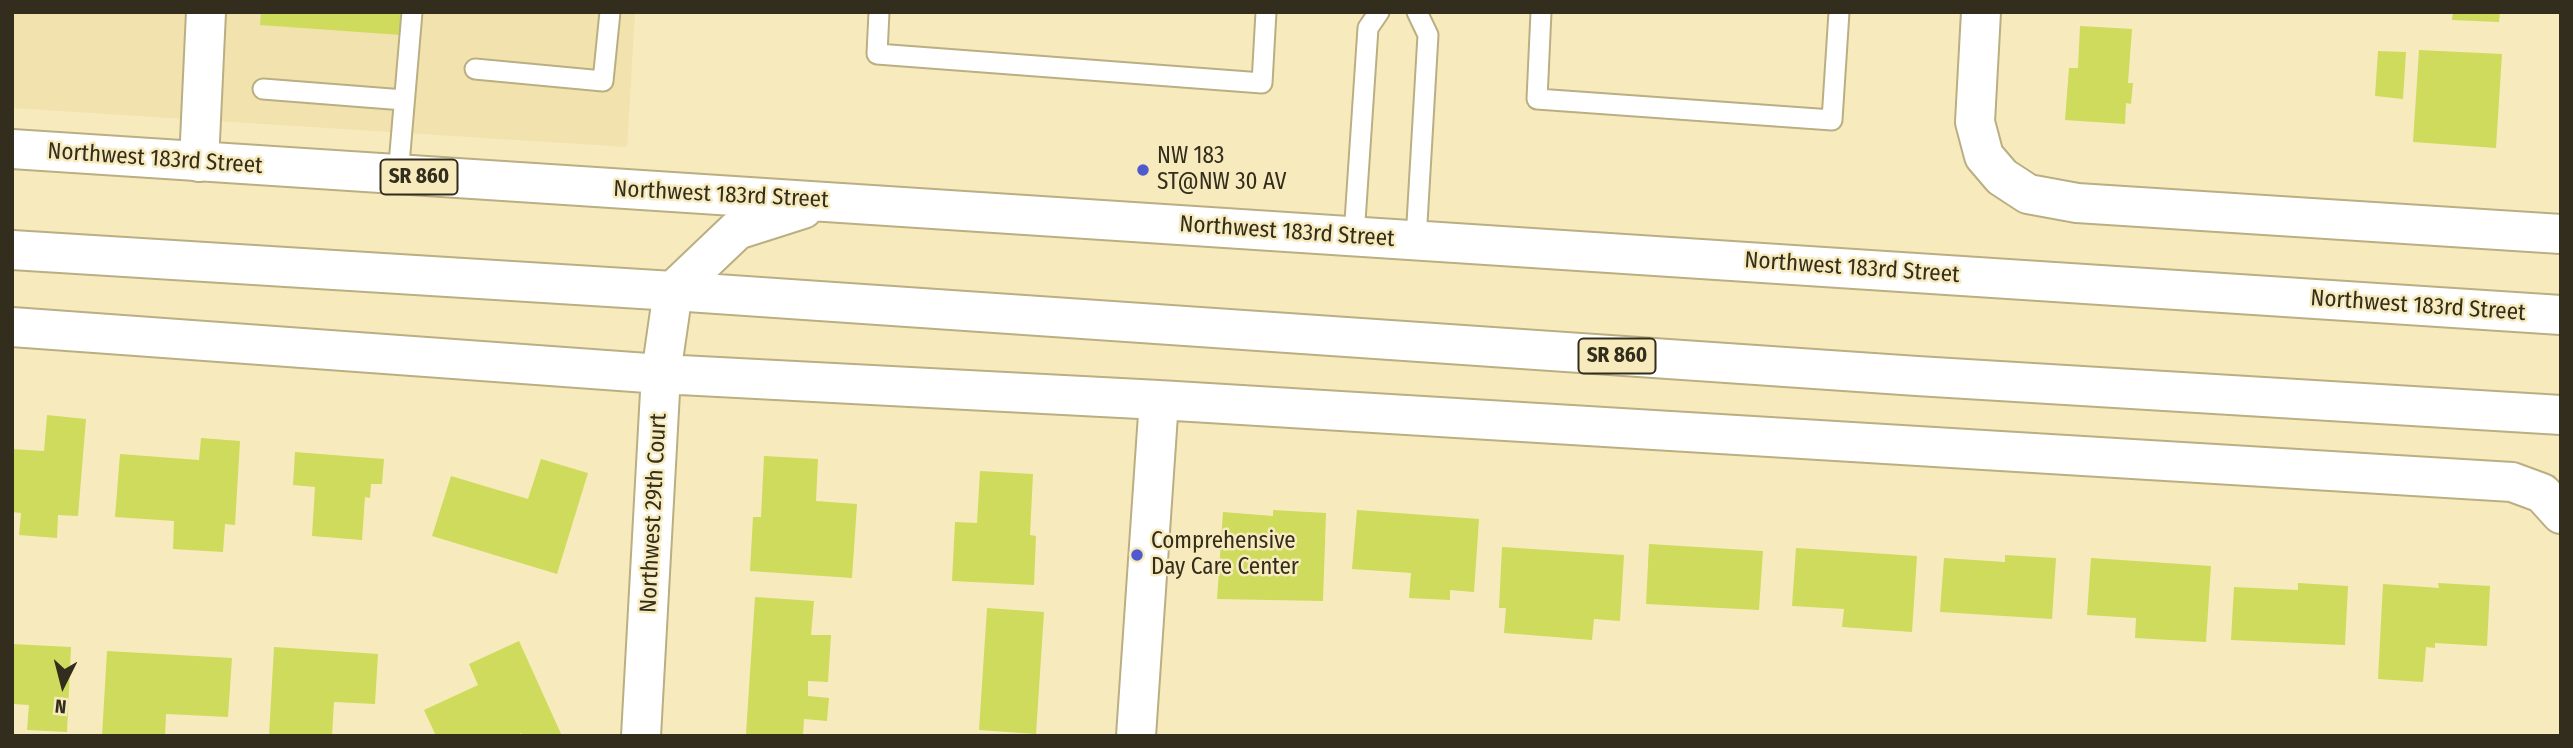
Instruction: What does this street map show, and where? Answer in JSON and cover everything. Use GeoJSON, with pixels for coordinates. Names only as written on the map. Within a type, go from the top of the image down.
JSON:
{"type":"FeatureCollection","features":[{"type":"Feature","properties":{"kind":"main road"},"geometry":{"type":"LineString","coordinates":[[199,162],[206,12]]}},
{"type":"Feature","properties":{"kind":"main road"},"geometry":{"type":"LineString","coordinates":[[1981,12],[1975,122],[1984,156],[2002,177],[2028,194],[2077,203],[2561,234]]}},
{"type":"Feature","properties":{"kind":"main road","name":"Northwest 183rd Street"},"geometry":{"type":"LineString","coordinates":[[12,149],[2561,315]]}},
{"type":"Feature","properties":{"kind":"main road"},"geometry":{"type":"LineString","coordinates":[[673,291],[737,230],[825,202]]}},
{"type":"Feature","properties":{"kind":"main road","name":"SR 860"},"geometry":{"type":"LineString","coordinates":[[12,250],[673,291],[1917,376],[2561,415]]}},
{"type":"Feature","properties":{"kind":"main road","name":"Northwest 29th Court"},"geometry":{"type":"LineString","coordinates":[[641,736],[662,373],[673,291]]}},
{"type":"Feature","properties":{"kind":"main road"},"geometry":{"type":"LineString","coordinates":[[12,327],[662,373],[1158,400],[2512,482],[2542,493],[2561,514]]}},
{"type":"Feature","properties":{"kind":"main road"},"geometry":{"type":"LineString","coordinates":[[1136,736],[1158,400]]}},
{"type":"Feature","properties":{"kind":"lane"},"geometry":{"type":"LineString","coordinates":[[398,176],[412,12]]}},
{"type":"Feature","properties":{"kind":"lane"},"geometry":{"type":"LineString","coordinates":[[475,69],[603,81],[610,12]]}},
{"type":"Feature","properties":{"kind":"lane"},"geometry":{"type":"LineString","coordinates":[[879,12],[877,54],[1262,83],[1266,12]]}},
{"type":"Feature","properties":{"kind":"lane"},"geometry":{"type":"LineString","coordinates":[[1354,236],[1368,28],[1379,12]]}},
{"type":"Feature","properties":{"kind":"lane"},"geometry":{"type":"LineString","coordinates":[[1416,240],[1429,35],[1417,12]]}},
{"type":"Feature","properties":{"kind":"lane"},"geometry":{"type":"LineString","coordinates":[[1541,12],[1537,99],[1832,120],[1839,12]]}},
{"type":"Feature","properties":{"kind":"lane"},"geometry":{"type":"LineString","coordinates":[[263,89],[404,100]]}},
{"type":"Feature","properties":{"kind":"shaded area"},"geometry":{"type":"Polygon","coordinates":[[[12,12],[635,12],[627,147],[12,108],[12,12]]]}},
{"type":"Feature","properties":{"kind":"building"},"geometry":{"type":"Polygon","coordinates":[[[261,12],[403,12],[401,35],[260,25],[261,12]]]}},
{"type":"Feature","properties":{"kind":"building"},"geometry":{"type":"Polygon","coordinates":[[[2453,12],[2500,12],[2499,22],[2452,20],[2453,12]]]}},
{"type":"Feature","properties":{"kind":"building"},"geometry":{"type":"Polygon","coordinates":[[[2080,26],[2132,29],[2128,83],[2133,83],[2131,104],[2126,103],[2125,124],[2065,120],[2069,68],[2078,68],[2080,26]]]}},
{"type":"Feature","properties":{"kind":"building"},"geometry":{"type":"Polygon","coordinates":[[[2419,50],[2502,54],[2496,148],[2413,142],[2419,50]]]}},
{"type":"Feature","properties":{"kind":"building"},"geometry":{"type":"Polygon","coordinates":[[[2378,51],[2406,52],[2403,99],[2375,96],[2378,51]]]}},
{"type":"Feature","properties":{"kind":"building"},"geometry":{"type":"Polygon","coordinates":[[[47,415],[86,419],[78,516],[58,515],[57,538],[19,535],[21,513],[12,512],[12,449],[44,451],[47,415]]]}},
{"type":"Feature","properties":{"kind":"building"},"geometry":{"type":"Polygon","coordinates":[[[201,438],[240,441],[235,525],[225,524],[223,552],[173,549],[174,521],[115,517],[120,454],[199,460],[201,438]]]}},
{"type":"Feature","properties":{"kind":"building"},"geometry":{"type":"Polygon","coordinates":[[[295,452],[384,459],[382,484],[371,484],[370,498],[365,497],[362,540],[312,536],[315,487],[293,485],[295,452]]]}},
{"type":"Feature","properties":{"kind":"building"},"geometry":{"type":"Polygon","coordinates":[[[764,456],[818,459],[816,501],[857,504],[852,578],[750,571],[753,517],[761,517],[764,456]]]}},
{"type":"Feature","properties":{"kind":"building"},"geometry":{"type":"Polygon","coordinates":[[[541,459],[588,473],[557,574],[432,536],[451,476],[528,499],[541,459]]]}},
{"type":"Feature","properties":{"kind":"building"},"geometry":{"type":"Polygon","coordinates":[[[980,471],[1033,474],[1030,535],[1036,536],[1034,585],[952,581],[955,522],[977,523],[980,471]]]}},
{"type":"Feature","properties":{"kind":"building"},"geometry":{"type":"Polygon","coordinates":[[[1273,510],[1326,513],[1323,601],[1217,599],[1223,512],[1273,516],[1273,510]]]}},
{"type":"Feature","properties":{"kind":"building"},"geometry":{"type":"Polygon","coordinates":[[[1357,510],[1479,519],[1474,592],[1450,590],[1450,600],[1409,598],[1411,573],[1352,569],[1357,510]]]}},
{"type":"Feature","properties":{"kind":"building"},"geometry":{"type":"Polygon","coordinates":[[[1649,544],[1763,551],[1759,610],[1646,604],[1649,544]]]}},
{"type":"Feature","properties":{"kind":"building"},"geometry":{"type":"Polygon","coordinates":[[[1502,547],[1624,555],[1620,621],[1594,619],[1592,640],[1504,633],[1506,608],[1499,608],[1502,547]]]}},
{"type":"Feature","properties":{"kind":"building"},"geometry":{"type":"Polygon","coordinates":[[[1796,548],[1917,556],[1912,632],[1842,627],[1844,609],[1792,606],[1796,548]]]}},
{"type":"Feature","properties":{"kind":"building"},"geometry":{"type":"Polygon","coordinates":[[[2005,555],[2056,558],[2052,619],[1940,612],[1944,558],[2005,562],[2005,555]]]}},
{"type":"Feature","properties":{"kind":"building"},"geometry":{"type":"Polygon","coordinates":[[[2091,558],[2211,566],[2206,642],[2135,638],[2136,618],[2087,615],[2091,558]]]}},
{"type":"Feature","properties":{"kind":"building"},"geometry":{"type":"Polygon","coordinates":[[[2298,583],[2348,586],[2345,645],[2231,640],[2234,587],[2298,590],[2298,583]]]}},
{"type":"Feature","properties":{"kind":"building"},"geometry":{"type":"Polygon","coordinates":[[[2438,583],[2490,586],[2487,646],[2435,643],[2435,648],[2426,647],[2423,682],[2378,679],[2383,584],[2439,588],[2438,583]]]}},
{"type":"Feature","properties":{"kind":"building"},"geometry":{"type":"Polygon","coordinates":[[[755,597],[814,601],[811,635],[831,635],[828,682],[808,681],[808,696],[829,698],[827,721],[804,719],[803,736],[746,734],[755,597]]]}},
{"type":"Feature","properties":{"kind":"building"},"geometry":{"type":"Polygon","coordinates":[[[987,608],[1044,612],[1036,734],[979,730],[987,608]]]}},
{"type":"Feature","properties":{"kind":"building"},"geometry":{"type":"Polygon","coordinates":[[[519,641],[562,736],[522,736],[521,733],[516,736],[436,736],[424,710],[478,685],[469,664],[519,641]]]}},
{"type":"Feature","properties":{"kind":"building"},"geometry":{"type":"Polygon","coordinates":[[[12,644],[71,647],[67,732],[27,730],[29,705],[12,704],[12,644]]]}},
{"type":"Feature","properties":{"kind":"building"},"geometry":{"type":"Polygon","coordinates":[[[274,647],[378,654],[375,704],[334,702],[332,736],[269,736],[274,647]]]}},
{"type":"Feature","properties":{"kind":"building"},"geometry":{"type":"Polygon","coordinates":[[[107,651],[232,658],[228,717],[166,714],[165,736],[102,736],[107,651]]]}},
{"type":"Feature","properties":{"kind":"place","name":"NW 183 ST@NW 30 AV"},"geometry":{"type":"Point","coordinates":[1143,170]}},
{"type":"Feature","properties":{"kind":"place","name":"Comprehensive Day Care Center"},"geometry":{"type":"Point","coordinates":[1137,555]}}]}
